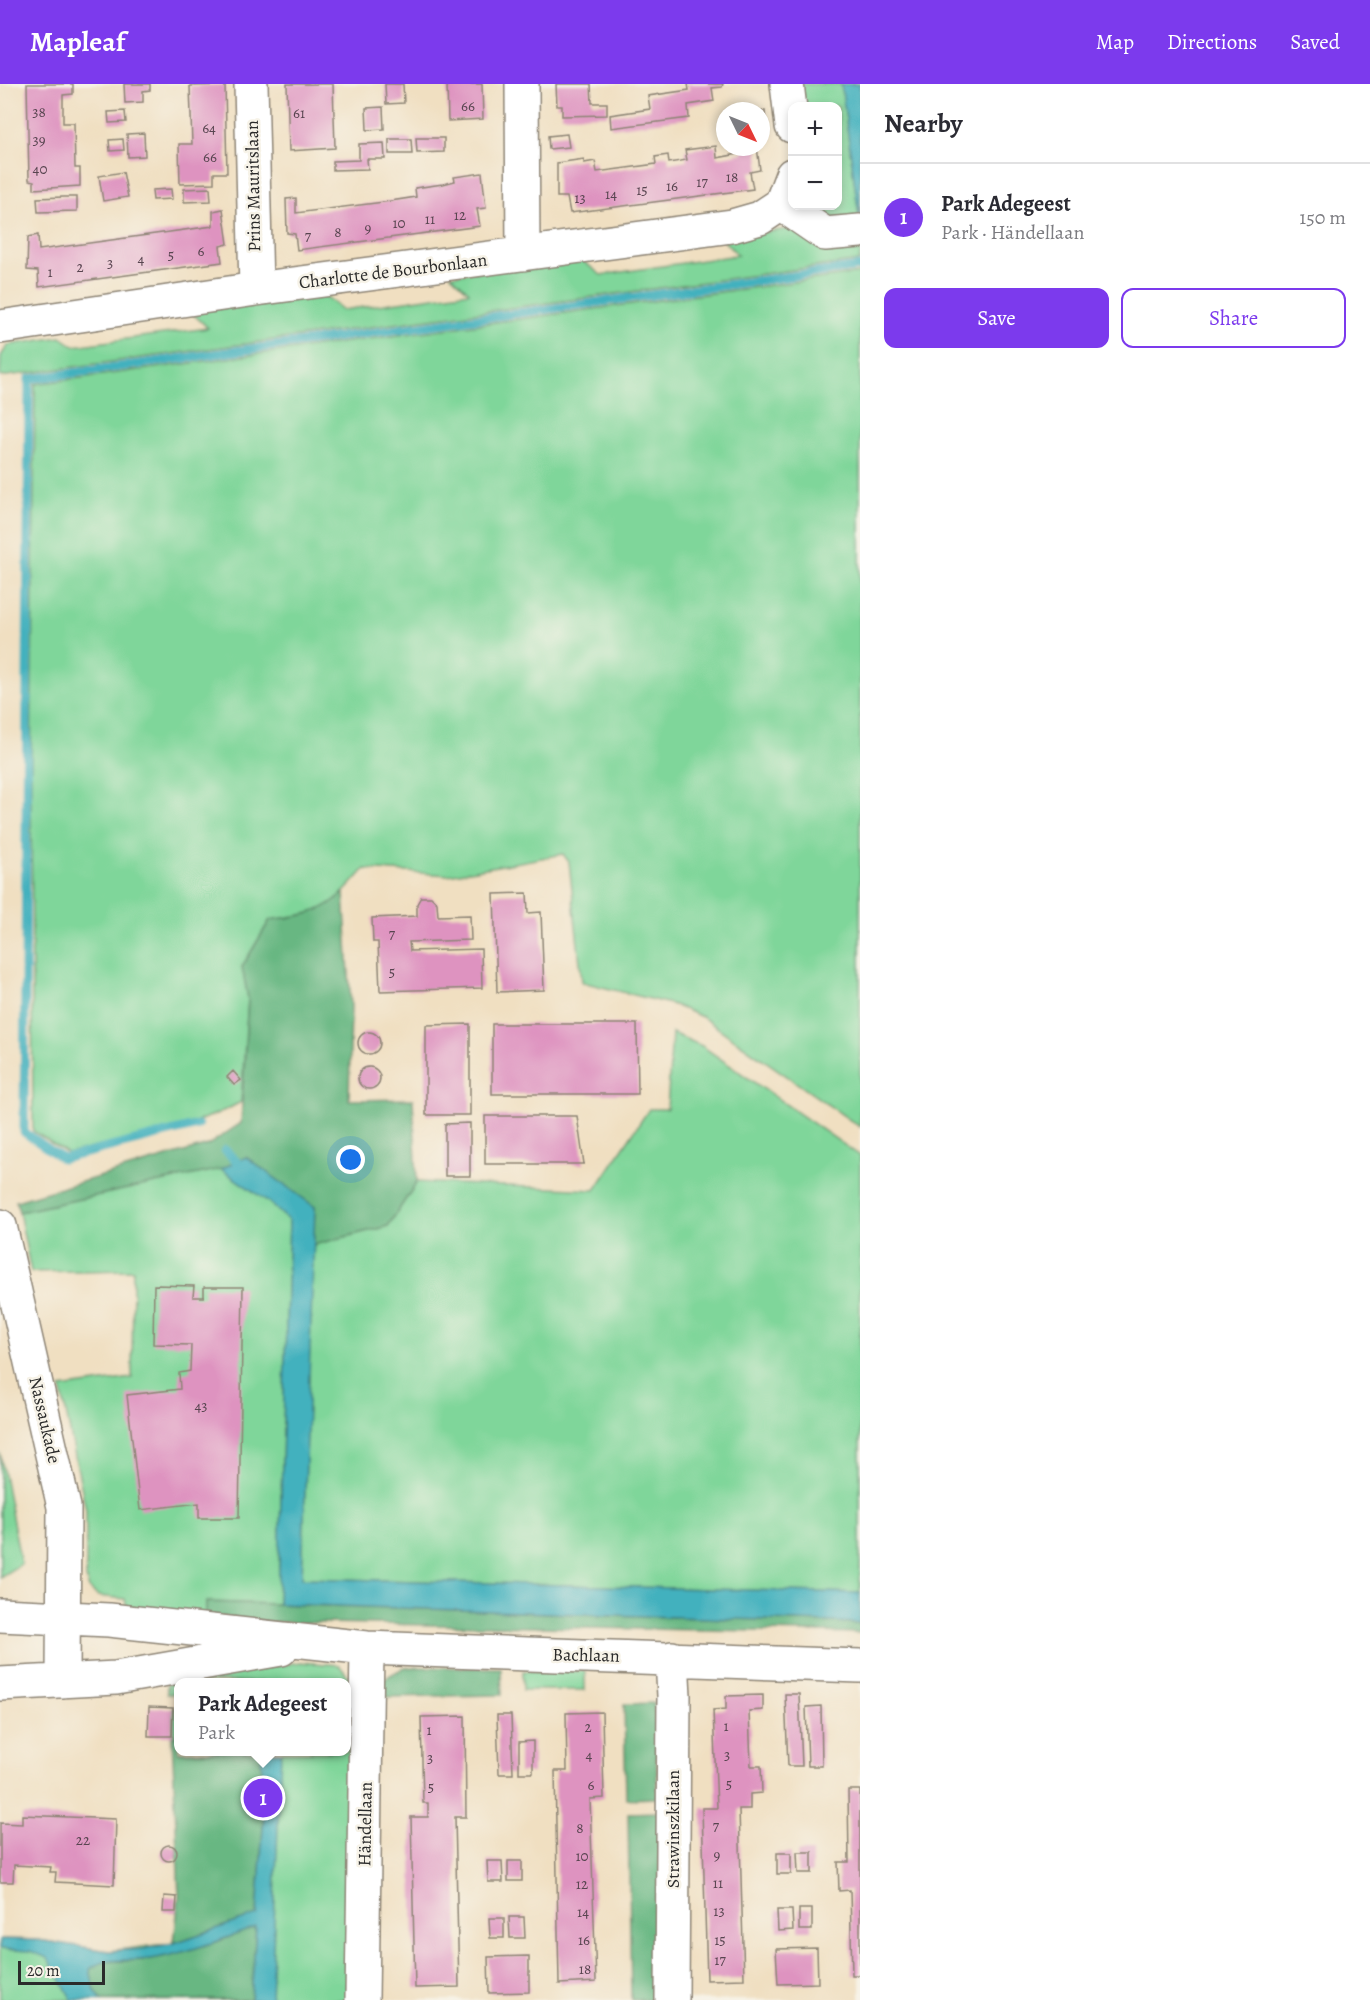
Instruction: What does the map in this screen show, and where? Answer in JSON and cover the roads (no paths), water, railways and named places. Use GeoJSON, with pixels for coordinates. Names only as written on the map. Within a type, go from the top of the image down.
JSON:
{"type":"FeatureCollection","features":[{"type":"Feature","properties":{"kind":"street","name":"Prins Mauritslaan"},"geometry":{"type":"LineString","coordinates":[[251,84],[256,289]]}},
{"type":"Feature","properties":{"kind":"street"},"geometry":{"type":"LineString","coordinates":[[522,84],[523,254]]}},
{"type":"Feature","properties":{"kind":"street"},"geometry":{"type":"LineString","coordinates":[[787,84],[789,102]]}},
{"type":"Feature","properties":{"kind":"street","name":"Charlotte de Bourbonlaan"},"geometry":{"type":"LineString","coordinates":[[0,327],[256,289],[732,226],[760,218],[787,189]]}},
{"type":"Feature","properties":{"kind":"street"},"geometry":{"type":"LineString","coordinates":[[787,189],[825,234],[856,231]]}},
{"type":"Feature","properties":{"kind":"street","name":"Nassaukade"},"geometry":{"type":"LineString","coordinates":[[0,1226],[64,1507],[66,1552],[63,1617]]}},
{"type":"Feature","properties":{"kind":"street","name":"Bachlaan"},"geometry":{"type":"LineString","coordinates":[[0,1615],[63,1617],[367,1648],[860,1666]]}},
{"type":"Feature","properties":{"kind":"street"},"geometry":{"type":"LineString","coordinates":[[63,1617],[63,1681]]}},
{"type":"Feature","properties":{"kind":"street","name":"Bachlaan"},"geometry":{"type":"LineString","coordinates":[[0,1684],[156,1673],[313,1643]]}},
{"type":"Feature","properties":{"kind":"street","name":"Händellaan"},"geometry":{"type":"LineString","coordinates":[[362,2000],[367,1648]]}},
{"type":"Feature","properties":{"kind":"street","name":"Strawinszkilaan"},"geometry":{"type":"LineString","coordinates":[[672,1658],[674,1696],[672,2000]]}},
{"type":"Feature","properties":{"kind":"water"},"geometry":{"type":"Polygon","coordinates":[[[841,84],[860,84],[860,223],[841,84]]]}},
{"type":"Feature","properties":{"kind":"water"},"geometry":{"type":"Polygon","coordinates":[[[246,1157],[315,1207],[302,1578],[860,1593],[860,1623],[278,1604],[289,1221],[270,1203],[221,1169],[246,1157]]]}},
{"type":"Feature","properties":{"kind":"water"},"geometry":{"type":"Polygon","coordinates":[[[261,1756],[281,1756],[271,2000],[251,2000],[256,1927],[198,1948],[167,1956],[95,1965],[90,1969],[94,1989],[102,2000],[72,2000],[48,1958],[30,1951],[0,1949],[0,1939],[38,1940],[109,1951],[143,1949],[174,1943],[257,1915],[264,1813],[261,1756]]]}},
{"type":"Feature","properties":{"kind":"waterway"},"geometry":{"type":"LineString","coordinates":[[198,1125],[63,1159],[24,1132],[29,379],[860,267]]}},
{"type":"Feature","properties":{"kind":"waterway"},"geometry":{"type":"LineString","coordinates":[[225,1150],[244,1169]]}},
{"type":"Feature","properties":{"kind":"place","name":"Park Adegeest"},"geometry":{"type":"Point","coordinates":[263,1798]}}]}
